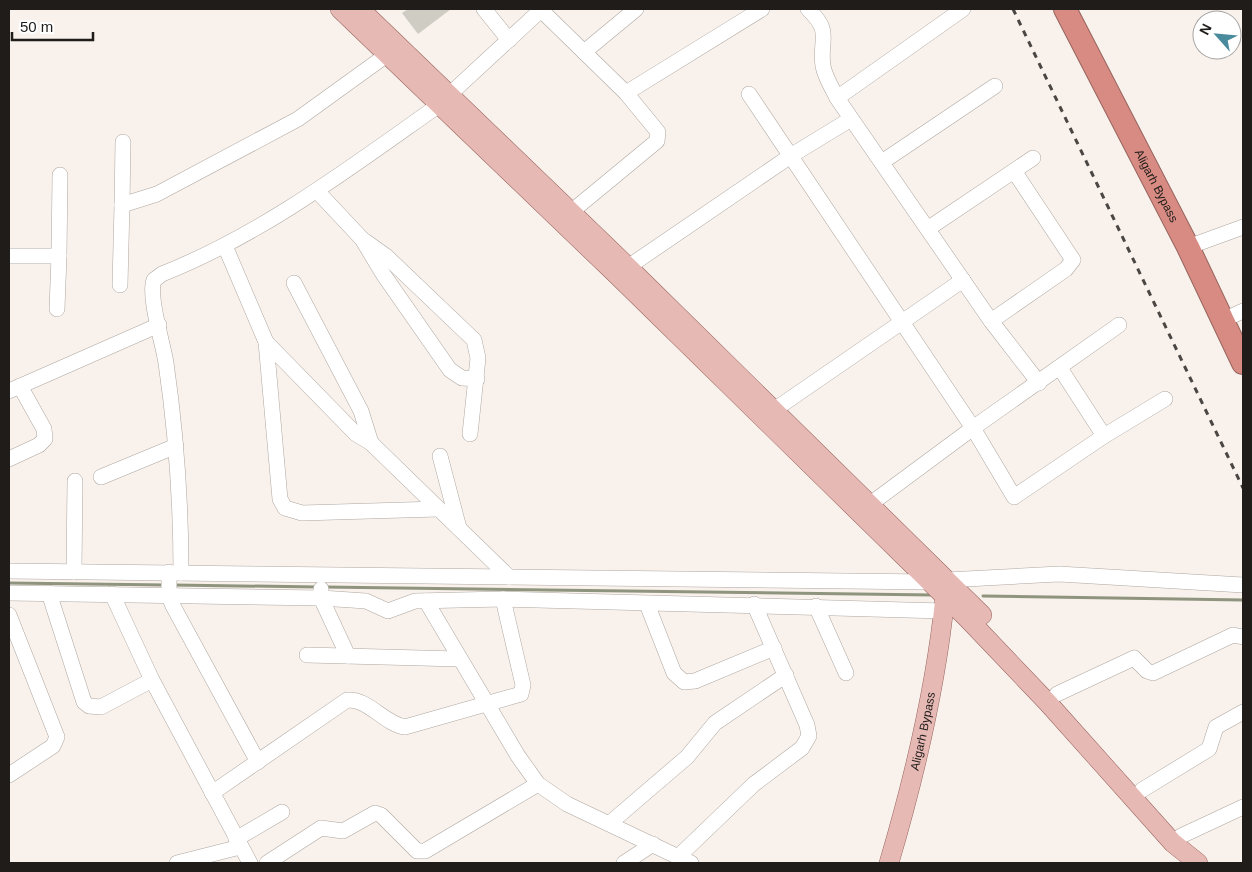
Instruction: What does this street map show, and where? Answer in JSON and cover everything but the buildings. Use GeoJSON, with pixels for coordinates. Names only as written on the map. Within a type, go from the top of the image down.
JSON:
{"type":"FeatureCollection","features":[{"type":"Feature","properties":{"kind":"highway","name":"Aligarh Bypass"},"geometry":{"type":"LineString","coordinates":[[1065,9],[1188,247],[1243,363]]}},
{"type":"Feature","properties":{"kind":"main road"},"geometry":{"type":"LineString","coordinates":[[340,9],[388,54],[444,100],[571,212],[774,410],[869,505],[943,591],[1057,694],[1181,836],[1199,863]]}},
{"type":"Feature","properties":{"kind":"main road"},"geometry":{"type":"LineString","coordinates":[[360,9],[444,100],[943,591],[1048,703],[1173,843],[1199,863]]}},
{"type":"Feature","properties":{"kind":"main road","name":"Aligarh Bypass"},"geometry":{"type":"LineString","coordinates":[[889,863],[921,748],[936,669],[943,591]]}},
{"type":"Feature","properties":{"kind":"street"},"geometry":{"type":"LineString","coordinates":[[484,9],[509,40]]}},
{"type":"Feature","properties":{"kind":"street"},"geometry":{"type":"LineString","coordinates":[[258,762],[171,582],[180,503],[176,446],[159,324],[152,292],[154,280],[162,274],[203,258],[225,246],[317,191],[444,100],[542,9],[626,93],[655,128],[658,137],[652,146],[571,212]]}},
{"type":"Feature","properties":{"kind":"street"},"geometry":{"type":"LineString","coordinates":[[584,52],[636,9]]}},
{"type":"Feature","properties":{"kind":"street"},"geometry":{"type":"LineString","coordinates":[[626,93],[762,9]]}},
{"type":"Feature","properties":{"kind":"street"},"geometry":{"type":"LineString","coordinates":[[808,9],[815,16],[824,31],[823,68],[837,98],[929,228],[991,321],[1038,382]]}},
{"type":"Feature","properties":{"kind":"street"},"geometry":{"type":"LineString","coordinates":[[837,98],[963,9]]}},
{"type":"Feature","properties":{"kind":"street"},"geometry":{"type":"LineString","coordinates":[[122,205],[157,194],[298,119],[388,54]]}},
{"type":"Feature","properties":{"kind":"street"},"geometry":{"type":"LineString","coordinates":[[882,162],[995,86]]}},
{"type":"Feature","properties":{"kind":"street"},"geometry":{"type":"LineString","coordinates":[[749,94],[973,428],[1014,497],[1104,436],[1165,399]]}},
{"type":"Feature","properties":{"kind":"street"},"geometry":{"type":"LineString","coordinates":[[628,268],[792,156],[851,119]]}},
{"type":"Feature","properties":{"kind":"street"},"geometry":{"type":"LineString","coordinates":[[120,284],[123,142]]}},
{"type":"Feature","properties":{"kind":"street"},"geometry":{"type":"LineString","coordinates":[[929,228],[1033,158]]}},
{"type":"Feature","properties":{"kind":"street"},"geometry":{"type":"LineString","coordinates":[[991,321],[1066,269],[1073,260],[1014,171]]}},
{"type":"Feature","properties":{"kind":"street"},"geometry":{"type":"LineString","coordinates":[[57,309],[60,175]]}},
{"type":"Feature","properties":{"kind":"street"},"geometry":{"type":"LineString","coordinates":[[317,191],[362,239],[383,274],[450,370],[462,378],[477,379]]}},
{"type":"Feature","properties":{"kind":"street"},"geometry":{"type":"LineString","coordinates":[[1188,247],[1243,227]]}},
{"type":"Feature","properties":{"kind":"street"},"geometry":{"type":"LineString","coordinates":[[362,239],[379,250],[470,335],[477,351],[477,379],[470,434]]}},
{"type":"Feature","properties":{"kind":"street"},"geometry":{"type":"LineString","coordinates":[[225,246],[266,342],[280,500],[285,508],[302,513],[438,509]]}},
{"type":"Feature","properties":{"kind":"street"},"geometry":{"type":"LineString","coordinates":[[9,256],[59,256]]}},
{"type":"Feature","properties":{"kind":"street"},"geometry":{"type":"LineString","coordinates":[[774,410],[902,324],[963,280]]}},
{"type":"Feature","properties":{"kind":"street"},"geometry":{"type":"LineString","coordinates":[[294,283],[361,411],[371,443]]}},
{"type":"Feature","properties":{"kind":"street"},"geometry":{"type":"LineString","coordinates":[[1223,320],[1243,311]]}},
{"type":"Feature","properties":{"kind":"street"},"geometry":{"type":"LineString","coordinates":[[9,459],[39,445],[45,438],[44,429],[15,388],[92,356],[159,324]]}},
{"type":"Feature","properties":{"kind":"street"},"geometry":{"type":"LineString","coordinates":[[869,505],[973,428],[1119,325]]}},
{"type":"Feature","properties":{"kind":"street"},"geometry":{"type":"LineString","coordinates":[[266,342],[356,434],[371,443],[508,577]]}},
{"type":"Feature","properties":{"kind":"street"},"geometry":{"type":"LineString","coordinates":[[1060,368],[1104,436]]}},
{"type":"Feature","properties":{"kind":"street"},"geometry":{"type":"LineString","coordinates":[[101,478],[176,446]]}},
{"type":"Feature","properties":{"kind":"street"},"geometry":{"type":"LineString","coordinates":[[440,456],[459,530]]}},
{"type":"Feature","properties":{"kind":"street"},"geometry":{"type":"LineString","coordinates":[[74,572],[76,481]]}},
{"type":"Feature","properties":{"kind":"street"},"geometry":{"type":"LineString","coordinates":[[9,570],[74,572],[171,582],[321,587],[508,577],[943,591]]}},
{"type":"Feature","properties":{"kind":"street"},"geometry":{"type":"LineString","coordinates":[[9,593],[112,594],[171,582],[321,587],[366,601],[388,611],[396,609],[405,603],[503,599],[647,604],[816,606],[943,591],[1059,574],[1243,585]]}},
{"type":"Feature","properties":{"kind":"street"},"geometry":{"type":"LineString","coordinates":[[321,587],[348,656]]}},
{"type":"Feature","properties":{"kind":"street"},"geometry":{"type":"LineString","coordinates":[[49,593],[84,702],[89,706],[101,707],[152,680]]}},
{"type":"Feature","properties":{"kind":"street"},"geometry":{"type":"LineString","coordinates":[[112,594],[152,680],[250,863]]}},
{"type":"Feature","properties":{"kind":"street"},"geometry":{"type":"LineString","coordinates":[[212,793],[347,700],[358,701],[390,722],[405,727],[487,705],[523,692],[503,599]]}},
{"type":"Feature","properties":{"kind":"street"},"geometry":{"type":"LineString","coordinates":[[426,601],[518,756],[538,784],[566,804],[685,860],[747,790],[806,744],[809,731],[754,604]]}},
{"type":"Feature","properties":{"kind":"street"},"geometry":{"type":"LineString","coordinates":[[647,604],[674,673],[684,682],[695,681],[774,648]]}},
{"type":"Feature","properties":{"kind":"street"},"geometry":{"type":"LineString","coordinates":[[816,606],[846,673]]}},
{"type":"Feature","properties":{"kind":"street"},"geometry":{"type":"LineString","coordinates":[[9,615],[57,737],[53,746],[9,774]]}},
{"type":"Feature","properties":{"kind":"street"},"geometry":{"type":"LineString","coordinates":[[1057,694],[1134,658],[1147,671],[1153,673],[1233,635],[1243,637]]}},
{"type":"Feature","properties":{"kind":"street"},"geometry":{"type":"LineString","coordinates":[[307,655],[459,659]]}},
{"type":"Feature","properties":{"kind":"street"},"geometry":{"type":"LineString","coordinates":[[610,824],[687,757],[715,723],[786,675]]}},
{"type":"Feature","properties":{"kind":"street"},"geometry":{"type":"LineString","coordinates":[[1142,790],[1209,750],[1216,727],[1243,712]]}},
{"type":"Feature","properties":{"kind":"street"},"geometry":{"type":"LineString","coordinates":[[267,863],[321,828],[343,831],[375,813],[381,815],[417,851],[425,851],[538,784]]}},
{"type":"Feature","properties":{"kind":"street"},"geometry":{"type":"LineString","coordinates":[[1181,836],[1243,806]]}},
{"type":"Feature","properties":{"kind":"street"},"geometry":{"type":"LineString","coordinates":[[177,863],[238,843],[282,812]]}},
{"type":"Feature","properties":{"kind":"street"},"geometry":{"type":"LineString","coordinates":[[624,863],[653,844]]}},
{"type":"Feature","properties":{"kind":"waterway"},"geometry":{"type":"LineString","coordinates":[[9,583],[166,585]]}},
{"type":"Feature","properties":{"kind":"waterway"},"geometry":{"type":"LineString","coordinates":[[174,585],[318,587]]}},
{"type":"Feature","properties":{"kind":"waterway"},"geometry":{"type":"LineString","coordinates":[[324,587],[933,595]]}},
{"type":"Feature","properties":{"kind":"waterway"},"geometry":{"type":"LineString","coordinates":[[983,596],[1243,600]]}},
{"type":"Feature","properties":{"kind":"railway"},"geometry":{"type":"LineString","coordinates":[[1013,9],[1243,488]]}}]}
